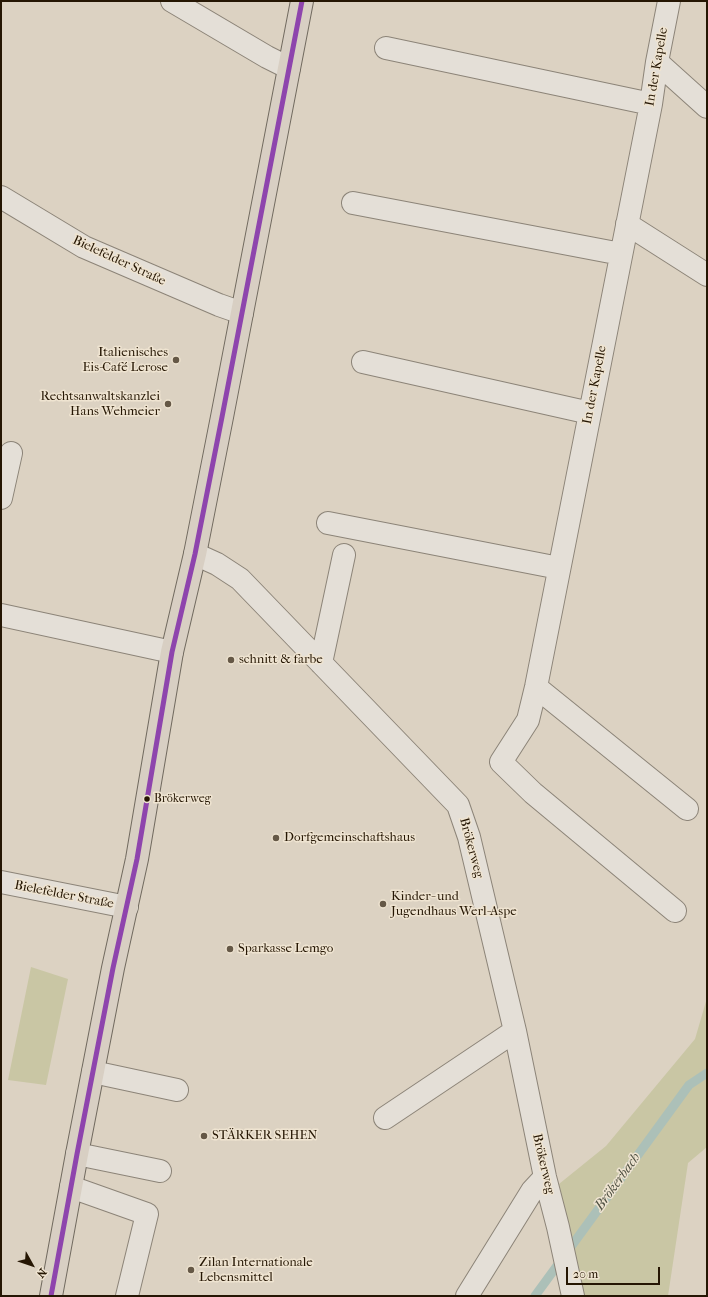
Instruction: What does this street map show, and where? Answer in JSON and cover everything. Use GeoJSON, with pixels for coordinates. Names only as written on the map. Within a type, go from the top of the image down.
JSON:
{"type":"FeatureCollection","features":[{"type":"Feature","properties":{"kind":"main road","name":"Bielefelder Straße"},"geometry":{"type":"LineString","coordinates":[[52,1296],[77,1154],[113,968],[137,859],[172,652],[195,554],[302,1]]}},
{"type":"Feature","properties":{"kind":"street"},"geometry":{"type":"LineString","coordinates":[[172,1],[267,57],[289,68]]}},
{"type":"Feature","properties":{"kind":"street","name":"In der Kapelle"},"geometry":{"type":"LineString","coordinates":[[669,1],[657,62],[651,104],[536,687],[528,720],[501,762],[533,794],[675,911]]}},
{"type":"Feature","properties":{"kind":"street"},"geometry":{"type":"LineString","coordinates":[[386,48],[651,104]]}},
{"type":"Feature","properties":{"kind":"street"},"geometry":{"type":"LineString","coordinates":[[657,62],[707,107]]}},
{"type":"Feature","properties":{"kind":"street","name":"Bielefelder Straße"},"geometry":{"type":"LineString","coordinates":[[1,197],[84,247],[219,305],[242,313]]}},
{"type":"Feature","properties":{"kind":"street"},"geometry":{"type":"LineString","coordinates":[[353,203],[621,254]]}},
{"type":"Feature","properties":{"kind":"street"},"geometry":{"type":"LineString","coordinates":[[627,224],[707,275]]}},
{"type":"Feature","properties":{"kind":"street"},"geometry":{"type":"LineString","coordinates":[[363,362],[590,413]]}},
{"type":"Feature","properties":{"kind":"street"},"geometry":{"type":"LineString","coordinates":[[1,498],[11,453]]}},
{"type":"Feature","properties":{"kind":"street"},"geometry":{"type":"LineString","coordinates":[[328,523],[559,568]]}},
{"type":"Feature","properties":{"kind":"street","name":"Brökerweg"},"geometry":{"type":"LineString","coordinates":[[195,554],[217,564],[240,579],[458,805],[469,838],[515,1031],[573,1296]]}},
{"type":"Feature","properties":{"kind":"street"},"geometry":{"type":"LineString","coordinates":[[321,663],[344,555]]}},
{"type":"Feature","properties":{"kind":"street"},"geometry":{"type":"LineString","coordinates":[[1,615],[172,652]]}},
{"type":"Feature","properties":{"kind":"street"},"geometry":{"type":"LineString","coordinates":[[536,687],[687,809]]}},
{"type":"Feature","properties":{"kind":"street","name":"Bielefelder Straße"},"geometry":{"type":"LineString","coordinates":[[1,882],[127,908]]}},
{"type":"Feature","properties":{"kind":"street"},"geometry":{"type":"LineString","coordinates":[[385,1118],[515,1031]]}},
{"type":"Feature","properties":{"kind":"street"},"geometry":{"type":"LineString","coordinates":[[93,1072],[176,1090]]}},
{"type":"Feature","properties":{"kind":"street"},"geometry":{"type":"LineString","coordinates":[[77,1154],[160,1171]]}},
{"type":"Feature","properties":{"kind":"street"},"geometry":{"type":"LineString","coordinates":[[467,1296],[532,1191],[546,1178]]}},
{"type":"Feature","properties":{"kind":"street"},"geometry":{"type":"LineString","coordinates":[[71,1187],[147,1214],[127,1296]]}},
{"type":"Feature","properties":{"kind":"shaded area"},"geometry":{"type":"Polygon","coordinates":[[[31,967],[68,979],[46,1085],[8,1080],[31,967]]]}},
{"type":"Feature","properties":{"kind":"shaded area"},"geometry":{"type":"Polygon","coordinates":[[[707,998],[707,1147],[688,1163],[668,1296],[584,1296],[559,1184],[606,1146],[695,1039],[707,998]]]}},
{"type":"Feature","properties":{"kind":"waterway","name":"Brökerbach"},"geometry":{"type":"LineString","coordinates":[[535,1296],[689,1085],[707,1073]]}},
{"type":"Feature","properties":{"kind":"transit line"},"geometry":{"type":"LineString","coordinates":[[51,1296],[113,968],[137,859],[172,652],[195,554],[302,1]]}},
{"type":"Feature","properties":{"kind":"place","name":"Italienisches Eis-Café Lerose"},"geometry":{"type":"Point","coordinates":[176,360]}},
{"type":"Feature","properties":{"kind":"place","name":"Rechtsanwaltskanzlei Hans Wehmeier"},"geometry":{"type":"Point","coordinates":[168,404]}},
{"type":"Feature","properties":{"kind":"place","name":"schnitt & farbe"},"geometry":{"type":"Point","coordinates":[231,660]}},
{"type":"Feature","properties":{"kind":"place","name":"Brökerweg"},"geometry":{"type":"Point","coordinates":[147,799]}},
{"type":"Feature","properties":{"kind":"place","name":"Dorfgemeinschaftshaus"},"geometry":{"type":"Point","coordinates":[276,838]}},
{"type":"Feature","properties":{"kind":"place","name":"Kinder- und Jugendhaus Werl-Aspe"},"geometry":{"type":"Point","coordinates":[383,904]}},
{"type":"Feature","properties":{"kind":"place","name":"Sparkasse Lemgo"},"geometry":{"type":"Point","coordinates":[230,949]}},
{"type":"Feature","properties":{"kind":"place","name":"STÄRKER SEHEN"},"geometry":{"type":"Point","coordinates":[204,1136]}},
{"type":"Feature","properties":{"kind":"place","name":"Zilan Internationale Lebensmittel"},"geometry":{"type":"Point","coordinates":[191,1270]}}]}
